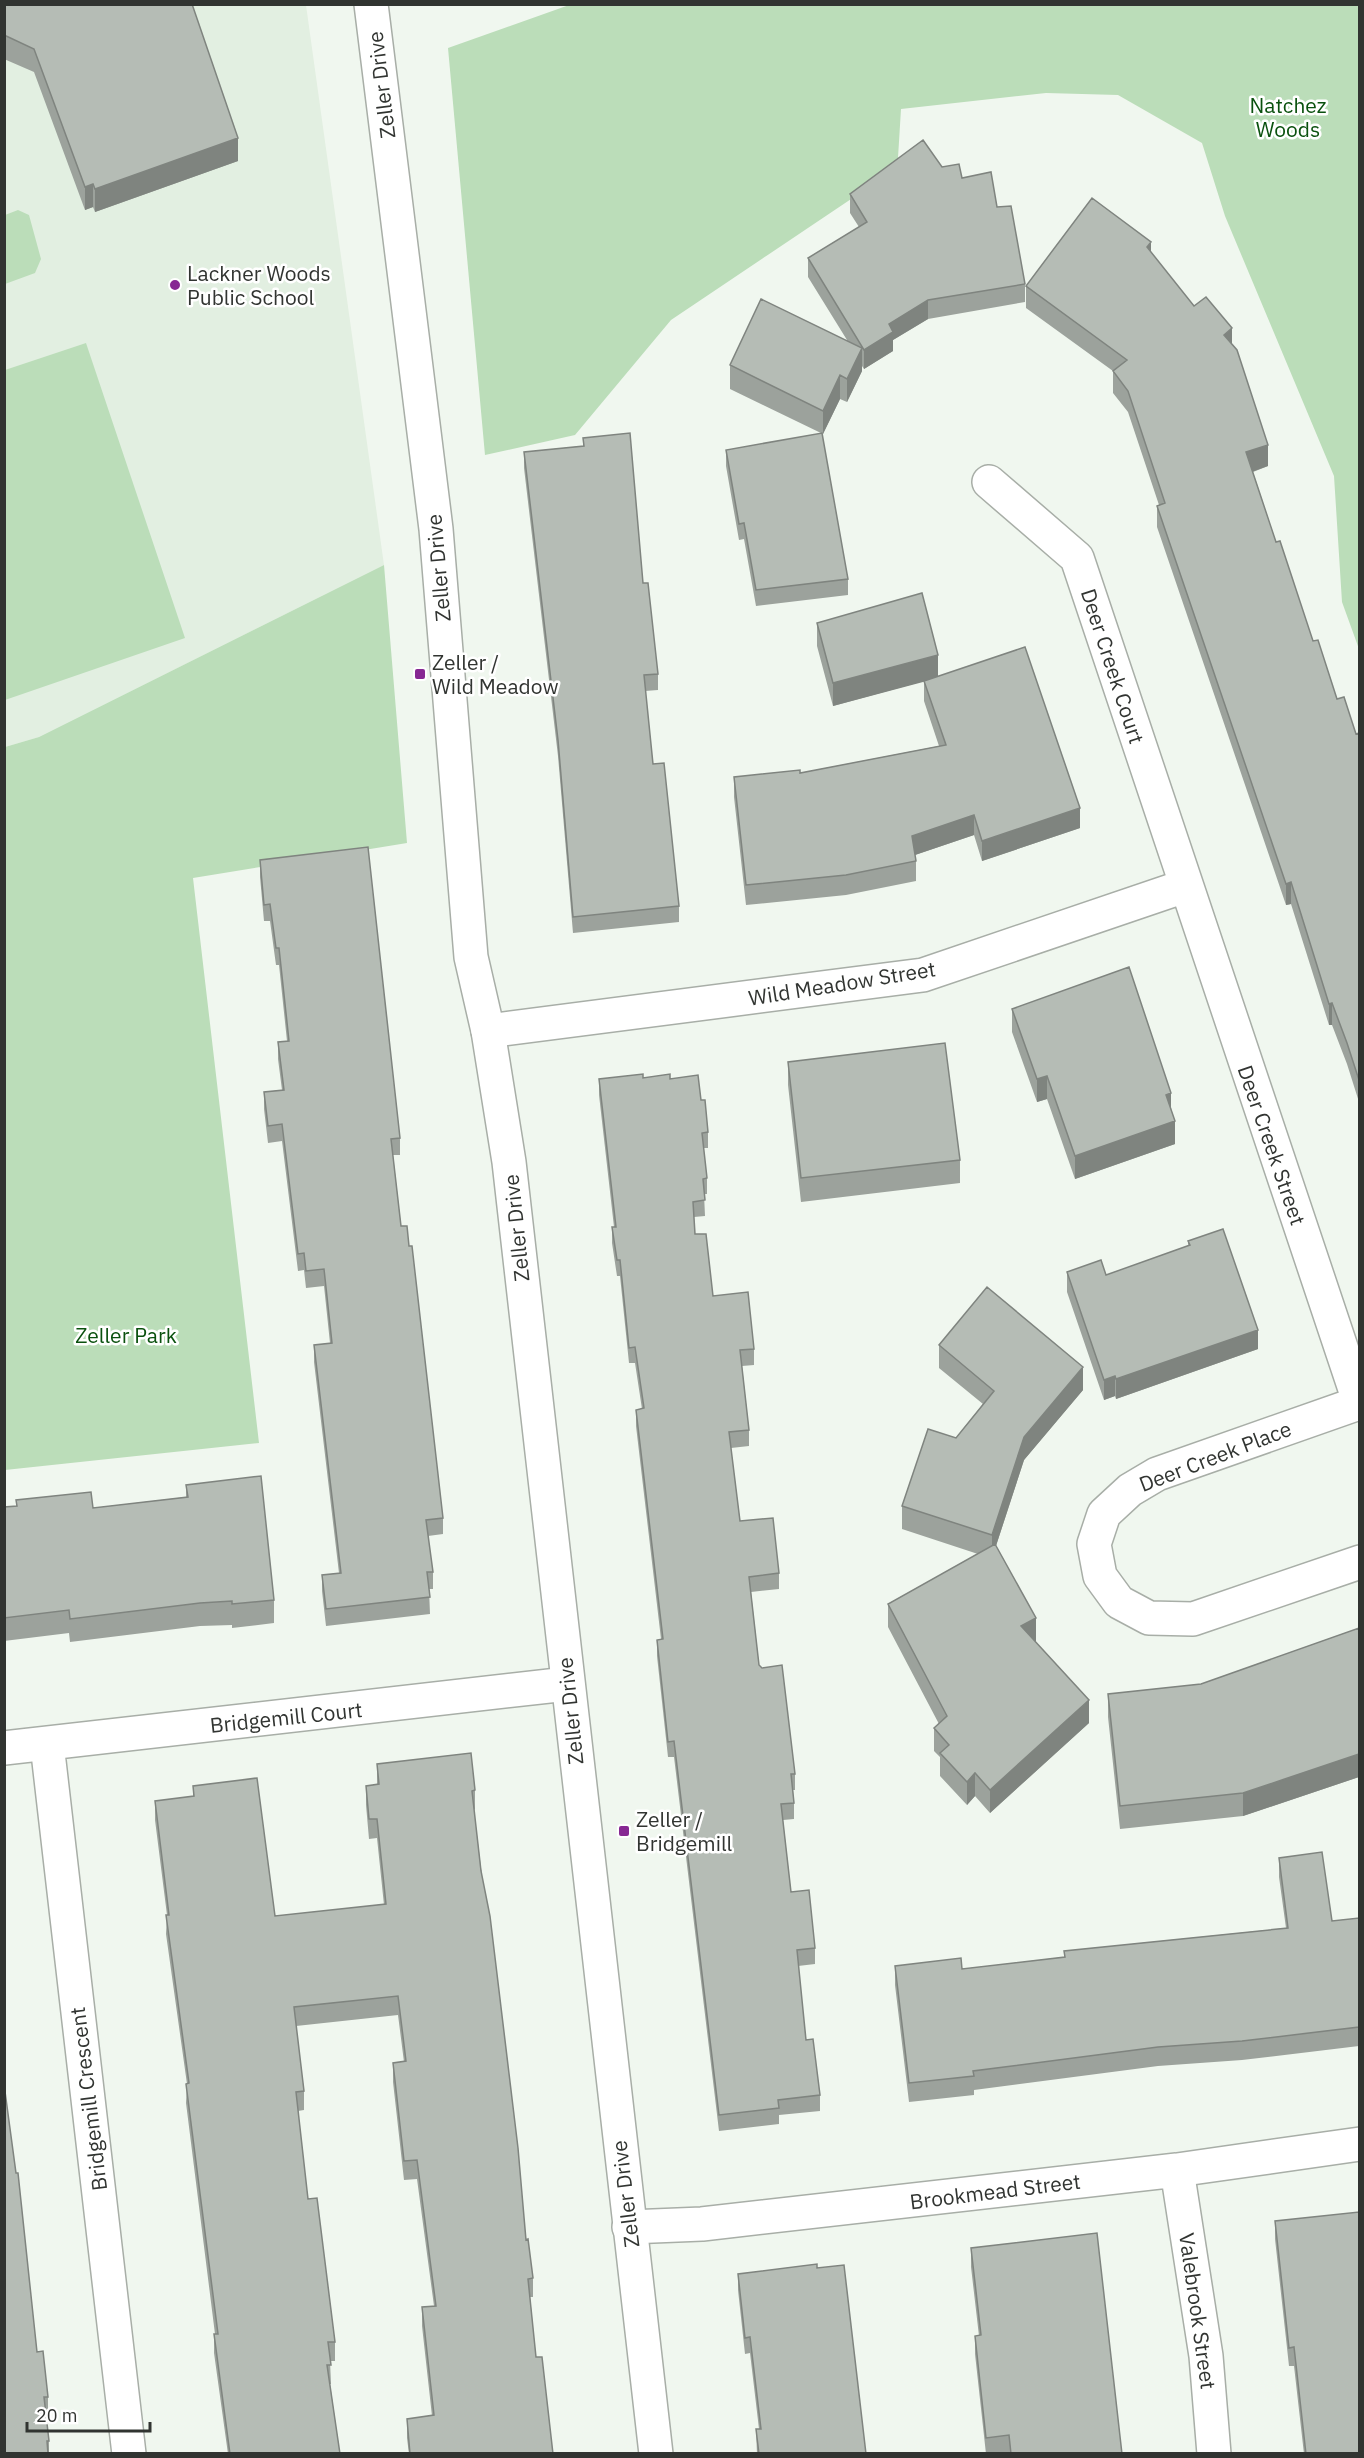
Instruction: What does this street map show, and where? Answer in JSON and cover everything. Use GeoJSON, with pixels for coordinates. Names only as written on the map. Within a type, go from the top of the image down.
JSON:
{"type":"FeatureCollection","features":[{"type":"Feature","properties":{"kind":"street","name":"Zeller Drive"},"geometry":{"type":"LineString","coordinates":[[371,4],[436,529],[471,957],[488,1031],[509,1162],[656,2454]]}},
{"type":"Feature","properties":{"kind":"street","name":"Deer Creek Court"},"geometry":{"type":"LineString","coordinates":[[989,482],[1077,558],[1185,886]]}},
{"type":"Feature","properties":{"kind":"street","name":"Wild Meadow Street"},"geometry":{"type":"LineString","coordinates":[[488,1031],[923,975],[1185,886]]}},
{"type":"Feature","properties":{"kind":"street","name":"Deer Creek Street"},"geometry":{"type":"LineString","coordinates":[[1185,886],[1359,1404]]}},
{"type":"Feature","properties":{"kind":"street","name":"Deer Creek Place"},"geometry":{"type":"LineString","coordinates":[[1359,1404],[1157,1474],[1130,1490],[1104,1514],[1094,1544],[1100,1576],[1119,1602],[1149,1618],[1193,1619],[1359,1562]]}},
{"type":"Feature","properties":{"kind":"street","name":"Bridgemill Court"},"geometry":{"type":"LineString","coordinates":[[4,1748],[567,1684]]}},
{"type":"Feature","properties":{"kind":"street","name":"Bridgemill Crescent"},"geometry":{"type":"LineString","coordinates":[[47,1744],[129,2454]]}},
{"type":"Feature","properties":{"kind":"street","name":"Brookmead Street"},"geometry":{"type":"LineString","coordinates":[[629,2228],[702,2224],[1177,2170],[1359,2144]]}},
{"type":"Feature","properties":{"kind":"street","name":"Valebrook Street"},"geometry":{"type":"LineString","coordinates":[[1177,2170],[1206,2356],[1214,2454]]}},
{"type":"Feature","properties":{"kind":"shaded area","name":"Lackner Woods Public School"},"geometry":{"type":"Polygon","coordinates":[[[5,5],[306,5],[384,565],[39,737],[5,747],[5,5]]]}},
{"type":"Feature","properties":{"kind":"green space","name":"Natchez Woods"},"geometry":{"type":"Polygon","coordinates":[[[572,4],[1359,5],[1359,649],[1342,602],[1334,476],[1225,216],[1202,143],[1118,95],[1046,93],[901,109],[896,190],[869,187],[671,320],[575,435],[485,455],[448,48],[572,4]]]}},
{"type":"Feature","properties":{"kind":"green space"},"geometry":{"type":"Polygon","coordinates":[[[18,210],[29,215],[41,259],[35,273],[5,284],[5,215],[18,210]]]}},
{"type":"Feature","properties":{"kind":"green space"},"geometry":{"type":"Polygon","coordinates":[[[86,343],[185,638],[5,700],[5,370],[86,343]]]}},
{"type":"Feature","properties":{"kind":"green space","name":"Zeller Park"},"geometry":{"type":"Polygon","coordinates":[[[384,565],[407,843],[193,878],[259,1443],[5,1470],[5,747],[39,737],[384,565]]]}},
{"type":"Feature","properties":{"kind":"building"},"geometry":{"type":"Polygon","coordinates":[[[4,4],[192,4],[238,138],[95,189],[93,184],[85,187],[34,49],[4,35],[4,4]]]}},
{"type":"Feature","properties":{"kind":"building"},"geometry":{"type":"Polygon","coordinates":[[[923,140],[942,167],[959,164],[962,178],[991,172],[997,207],[1011,206],[1025,284],[928,300],[889,324],[893,332],[864,350],[808,258],[867,222],[850,194],[923,140]]]}},
{"type":"Feature","properties":{"kind":"building"},"geometry":{"type":"Polygon","coordinates":[[[1092,198],[1151,242],[1147,247],[1194,306],[1206,297],[1232,328],[1224,335],[1237,350],[1268,445],[1246,452],[1276,542],[1280,541],[1313,641],[1318,640],[1337,699],[1344,697],[1356,734],[1359,733],[1359,1080],[1332,1003],[1329,1004],[1291,882],[1286,884],[1157,506],[1165,503],[1128,391],[1113,371],[1127,360],[1026,286],[1092,198]]]}},
{"type":"Feature","properties":{"kind":"building"},"geometry":{"type":"Polygon","coordinates":[[[761,299],[862,348],[847,379],[840,375],[823,411],[730,365],[761,299]]]}},
{"type":"Feature","properties":{"kind":"building"},"geometry":{"type":"Polygon","coordinates":[[[630,433],[643,583],[648,583],[658,674],[644,675],[653,764],[664,763],[679,906],[573,917],[558,740],[524,452],[584,446],[583,438],[630,433]]]}},
{"type":"Feature","properties":{"kind":"building"},"geometry":{"type":"Polygon","coordinates":[[[822,433],[848,579],[756,590],[744,523],[739,524],[726,450],[822,433]]]}},
{"type":"Feature","properties":{"kind":"building"},"geometry":{"type":"Polygon","coordinates":[[[922,593],[938,655],[833,683],[817,623],[922,593]]]}},
{"type":"Feature","properties":{"kind":"building"},"geometry":{"type":"Polygon","coordinates":[[[1025,647],[1080,808],[982,841],[974,815],[912,836],[916,861],[846,875],[746,885],[734,777],[800,770],[800,773],[946,745],[924,681],[1025,647]]]}},
{"type":"Feature","properties":{"kind":"building"},"geometry":{"type":"Polygon","coordinates":[[[368,847],[400,1138],[391,1139],[401,1226],[407,1226],[409,1246],[412,1246],[443,1518],[426,1520],[433,1572],[427,1572],[430,1597],[326,1609],[322,1575],[341,1573],[314,1345],[332,1343],[324,1269],[306,1271],[304,1253],[298,1254],[282,1124],[268,1126],[264,1092],[284,1090],[278,1042],[289,1041],[279,948],[276,948],[270,904],[264,905],[260,860],[368,847]]]}},
{"type":"Feature","properties":{"kind":"building"},"geometry":{"type":"Polygon","coordinates":[[[1129,967],[1171,1093],[1166,1095],[1175,1121],[1075,1156],[1047,1076],[1037,1079],[1012,1009],[1129,967]]]}},
{"type":"Feature","properties":{"kind":"building"},"geometry":{"type":"Polygon","coordinates":[[[945,1043],[960,1160],[801,1178],[788,1062],[945,1043]]]}},
{"type":"Feature","properties":{"kind":"building"},"geometry":{"type":"Polygon","coordinates":[[[643,1074],[643,1078],[670,1074],[670,1079],[698,1075],[701,1100],[705,1100],[708,1132],[702,1133],[707,1178],[703,1179],[705,1200],[693,1202],[695,1234],[706,1234],[713,1296],[748,1292],[754,1349],[740,1350],[749,1430],[729,1432],[740,1521],[773,1518],[779,1573],[749,1577],[759,1665],[762,1668],[782,1665],[795,1774],[791,1774],[794,1803],[781,1804],[791,1892],[809,1890],[815,1948],[797,1950],[806,2040],[813,2039],[820,2095],[778,2100],[779,2108],[719,2115],[674,1741],[668,1742],[657,1640],[663,1639],[636,1410],[644,1408],[635,1347],[629,1348],[620,1260],[617,1260],[612,1227],[616,1227],[599,1079],[643,1074]]]}},
{"type":"Feature","properties":{"kind":"building"},"geometry":{"type":"Polygon","coordinates":[[[1223,1229],[1258,1330],[1116,1379],[1115,1376],[1104,1380],[1067,1272],[1101,1260],[1106,1275],[1190,1245],[1188,1241],[1223,1229]]]}},
{"type":"Feature","properties":{"kind":"building"},"geometry":{"type":"Polygon","coordinates":[[[987,1287],[1083,1367],[1024,1437],[992,1535],[902,1506],[928,1429],[956,1438],[994,1391],[939,1345],[987,1287]]]}},
{"type":"Feature","properties":{"kind":"building"},"geometry":{"type":"Polygon","coordinates":[[[261,1476],[274,1600],[232,1604],[232,1601],[200,1603],[70,1619],[69,1610],[4,1618],[4,1507],[17,1506],[16,1500],[91,1492],[93,1508],[188,1497],[186,1485],[261,1476]]]}},
{"type":"Feature","properties":{"kind":"building"},"geometry":{"type":"Polygon","coordinates":[[[995,1544],[1036,1618],[1021,1626],[1089,1700],[990,1790],[975,1773],[967,1782],[940,1753],[949,1745],[934,1728],[947,1716],[888,1604],[995,1544]]]}},
{"type":"Feature","properties":{"kind":"building"},"geometry":{"type":"Polygon","coordinates":[[[1359,1628],[1359,1754],[1243,1793],[1120,1806],[1108,1694],[1201,1684],[1359,1628]]]}},
{"type":"Feature","properties":{"kind":"building"},"geometry":{"type":"Polygon","coordinates":[[[471,1753],[475,1790],[472,1791],[481,1871],[490,1916],[518,2148],[526,2240],[528,2239],[533,2278],[528,2279],[536,2357],[542,2357],[553,2454],[410,2454],[407,2419],[434,2415],[422,2307],[436,2306],[417,2160],[404,2161],[393,2063],[406,2061],[398,1996],[294,2007],[304,2091],[296,2092],[308,2199],[317,2198],[335,2342],[328,2342],[331,2365],[327,2365],[340,2454],[230,2454],[214,2334],[218,2334],[186,2084],[189,2083],[166,1915],[169,1915],[155,1801],[194,1796],[193,1786],[257,1778],[275,1916],[386,1904],[377,1819],[369,1819],[366,1786],[379,1784],[377,1764],[471,1753]]]}},
{"type":"Feature","properties":{"kind":"building"},"geometry":{"type":"Polygon","coordinates":[[[1322,1852],[1332,1921],[1359,1918],[1359,2027],[1242,2041],[1158,2047],[973,2071],[974,2076],[909,2083],[895,1966],[961,1958],[962,1969],[1065,1957],[1064,1951],[1288,1928],[1279,1858],[1322,1852]]]}},
{"type":"Feature","properties":{"kind":"building"},"geometry":{"type":"Polygon","coordinates":[[[4,2084],[16,2173],[18,2173],[37,2352],[43,2351],[48,2397],[44,2397],[49,2441],[47,2441],[48,2454],[4,2454],[4,2084]]]}},
{"type":"Feature","properties":{"kind":"building"},"geometry":{"type":"Polygon","coordinates":[[[1359,2212],[1359,2454],[1306,2454],[1294,2347],[1289,2348],[1275,2221],[1359,2212]]]}},
{"type":"Feature","properties":{"kind":"building"},"geometry":{"type":"Polygon","coordinates":[[[1097,2233],[1122,2454],[1011,2454],[1009,2435],[986,2438],[975,2336],[981,2335],[971,2248],[1097,2233]]]}},
{"type":"Feature","properties":{"kind":"building"},"geometry":{"type":"Polygon","coordinates":[[[817,2264],[817,2268],[844,2265],[866,2454],[759,2454],[756,2429],[761,2429],[750,2337],[745,2338],[738,2274],[817,2264]]]}},
{"type":"Feature","properties":{"kind":"place","name":"Lackner Woods Public School"},"geometry":{"type":"Point","coordinates":[175,285]}},
{"type":"Feature","properties":{"kind":"place","name":"Zeller / Wild Meadow"},"geometry":{"type":"Point","coordinates":[420,674]}},
{"type":"Feature","properties":{"kind":"place","name":"Zeller / Bridgemill"},"geometry":{"type":"Point","coordinates":[624,1831]}}]}
